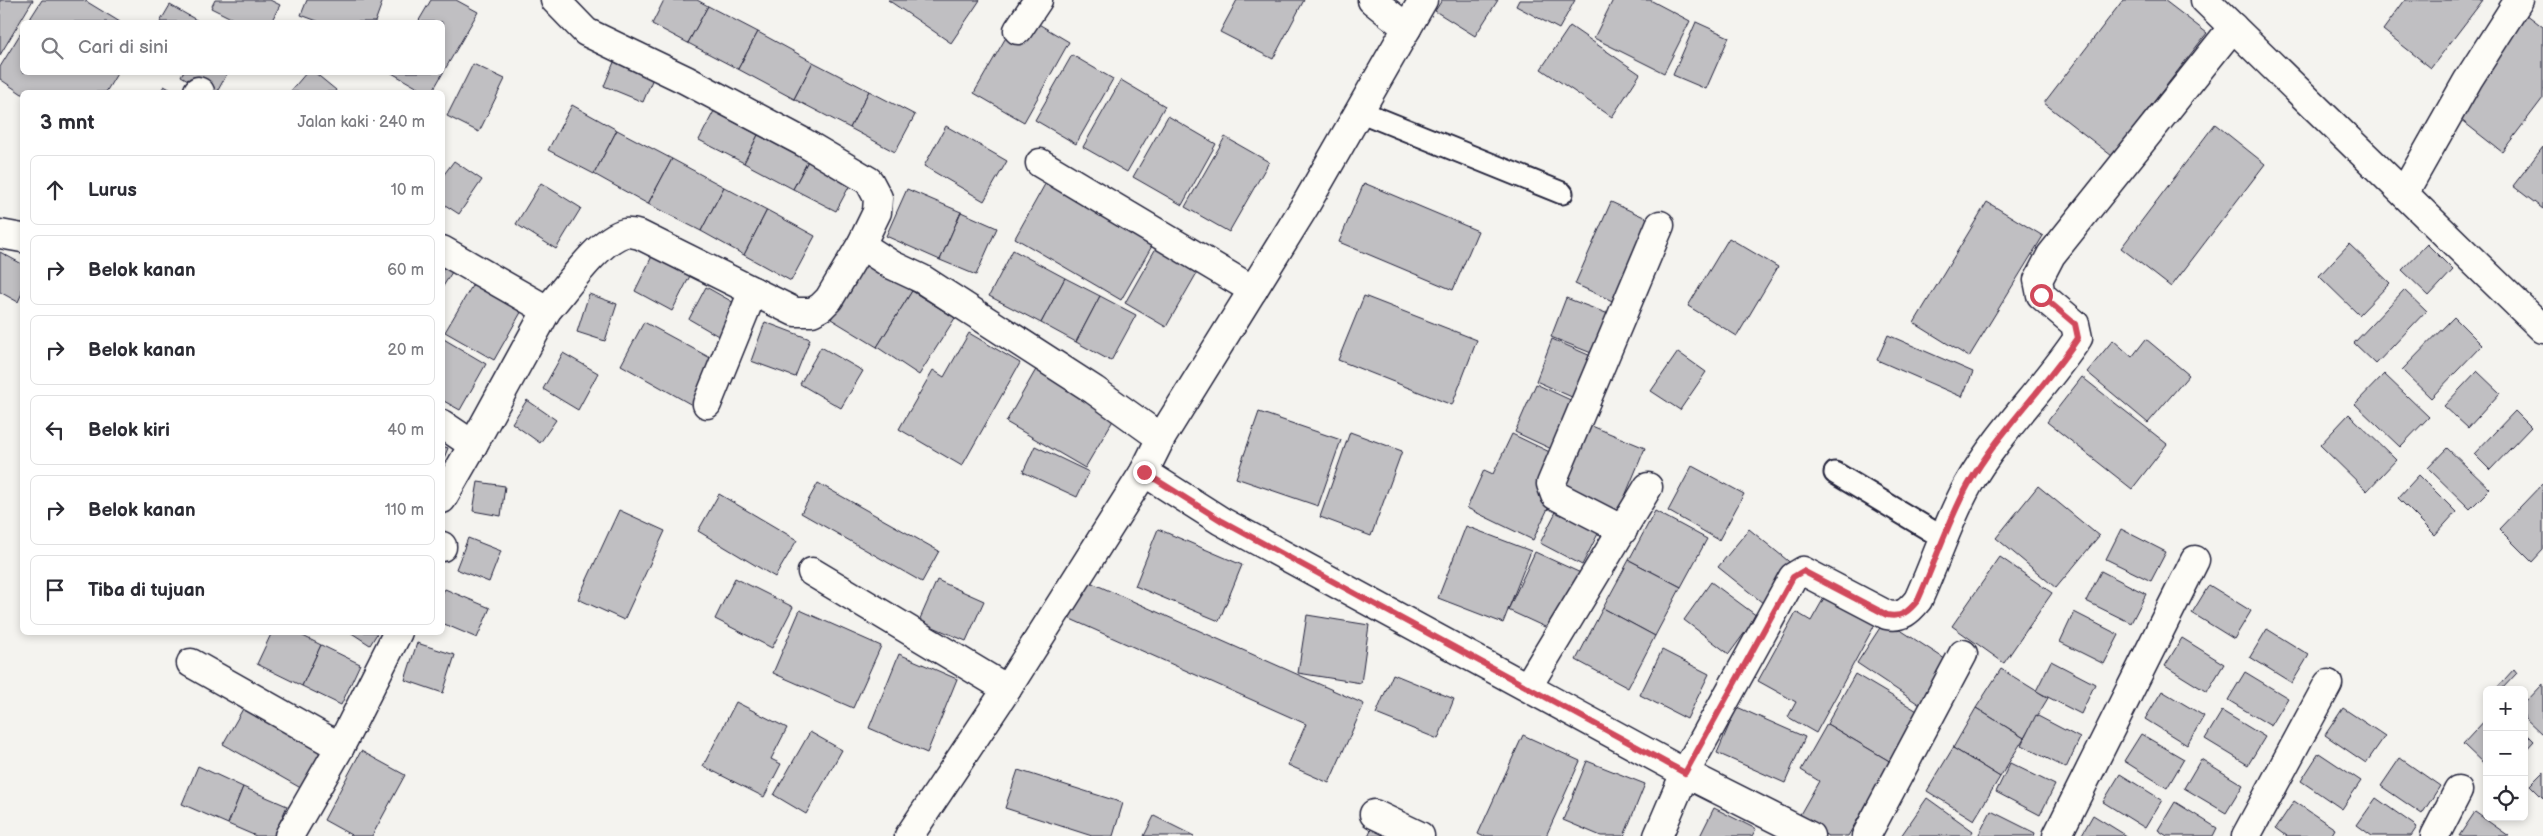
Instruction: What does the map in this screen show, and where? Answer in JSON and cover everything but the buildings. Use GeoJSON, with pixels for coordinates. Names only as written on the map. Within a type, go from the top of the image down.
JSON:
{"type":"FeatureCollection","features":[{"type":"Feature","properties":{"kind":"street"},"geometry":{"type":"LineString","coordinates":[[445,495],[547,310],[600,248],[612,238],[626,233],[640,235],[795,312],[812,312],[829,299],[862,245],[877,212],[878,198],[869,181],[803,142],[686,80],[586,32],[555,0]]}},
{"type":"Feature","properties":{"kind":"street"},"geometry":{"type":"LineString","coordinates":[[1018,30],[1038,0]]}},
{"type":"Feature","properties":{"kind":"street"},"geometry":{"type":"LineString","coordinates":[[1372,0],[1407,28]]}},
{"type":"Feature","properties":{"kind":"street"},"geometry":{"type":"LineString","coordinates":[[909,836],[1007,689],[1144,472],[1162,438],[1305,206],[1423,0]]}},
{"type":"Feature","properties":{"kind":"street"},"geometry":{"type":"LineString","coordinates":[[2205,0],[2543,329]]}},
{"type":"Feature","properties":{"kind":"street"},"geometry":{"type":"LineString","coordinates":[[2404,193],[2468,80],[2520,0]]}},
{"type":"Feature","properties":{"kind":"street"},"geometry":{"type":"LineString","coordinates":[[1658,836],[1685,773],[1793,577],[1803,571],[1887,615],[1897,617],[1909,611],[1918,600],[1968,486],[2002,434],[2063,360],[2078,338],[2075,324],[2041,295],[2038,280],[2051,255],[2233,27]]}},
{"type":"Feature","properties":{"kind":"street"},"geometry":{"type":"LineString","coordinates":[[1040,163],[1253,290]]}},
{"type":"Feature","properties":{"kind":"street"},"geometry":{"type":"LineString","coordinates":[[1623,530],[1555,495],[1551,484],[1660,225]]}},
{"type":"Feature","properties":{"kind":"street"},"geometry":{"type":"LineString","coordinates":[[0,234],[20,238]]}},
{"type":"Feature","properties":{"kind":"street"},"geometry":{"type":"LineString","coordinates":[[862,245],[892,265],[922,279],[1094,390],[1162,438]]}},
{"type":"Feature","properties":{"kind":"street"},"geometry":{"type":"LineString","coordinates":[[445,252],[547,310]]}},
{"type":"Feature","properties":{"kind":"street"},"geometry":{"type":"LineString","coordinates":[[707,404],[753,291]]}},
{"type":"Feature","properties":{"kind":"street"},"geometry":{"type":"LineString","coordinates":[[445,426],[473,445]]}},
{"type":"Feature","properties":{"kind":"street"},"geometry":{"type":"LineString","coordinates":[[1144,472],[1222,521],[1685,773],[1810,836]]}},
{"type":"Feature","properties":{"kind":"street"},"geometry":{"type":"LineString","coordinates":[[1528,686],[1648,486]]}},
{"type":"Feature","properties":{"kind":"street"},"geometry":{"type":"LineString","coordinates":[[2057,836],[2195,560]]}},
{"type":"Feature","properties":{"kind":"street"},"geometry":{"type":"LineString","coordinates":[[812,572],[1007,689]]}},
{"type":"Feature","properties":{"kind":"street"},"geometry":{"type":"LineString","coordinates":[[289,836],[340,747],[396,635]]}},
{"type":"Feature","properties":{"kind":"street"},"geometry":{"type":"LineString","coordinates":[[1866,836],[1963,654]]}},
{"type":"Feature","properties":{"kind":"street"},"geometry":{"type":"LineString","coordinates":[[191,663],[340,747]]}},
{"type":"Feature","properties":{"kind":"street"},"geometry":{"type":"LineString","coordinates":[[2246,836],[2328,684]]}},
{"type":"Feature","properties":{"kind":"street"},"geometry":{"type":"LineString","coordinates":[[2435,836],[2458,791]]}},
{"type":"Feature","properties":{"kind":"street"},"geometry":{"type":"LineString","coordinates":[[1374,814],[1420,836]]}},
{"type":"Feature","properties":{"kind":"lane"},"geometry":{"type":"LineString","coordinates":[[1359,111],[1562,193]]}},
{"type":"Feature","properties":{"kind":"lane"},"geometry":{"type":"LineString","coordinates":[[1835,473],[1945,539]]}},
{"type":"Feature","properties":{"kind":"route"},"geometry":{"type":"LineString","coordinates":[[1144,472],[1222,521],[1685,773],[1793,577],[1803,571],[1887,615],[1897,617],[1909,611],[1918,600],[1968,486],[2002,434],[2063,360],[2078,338],[2075,324],[2041,295]]}}]}
